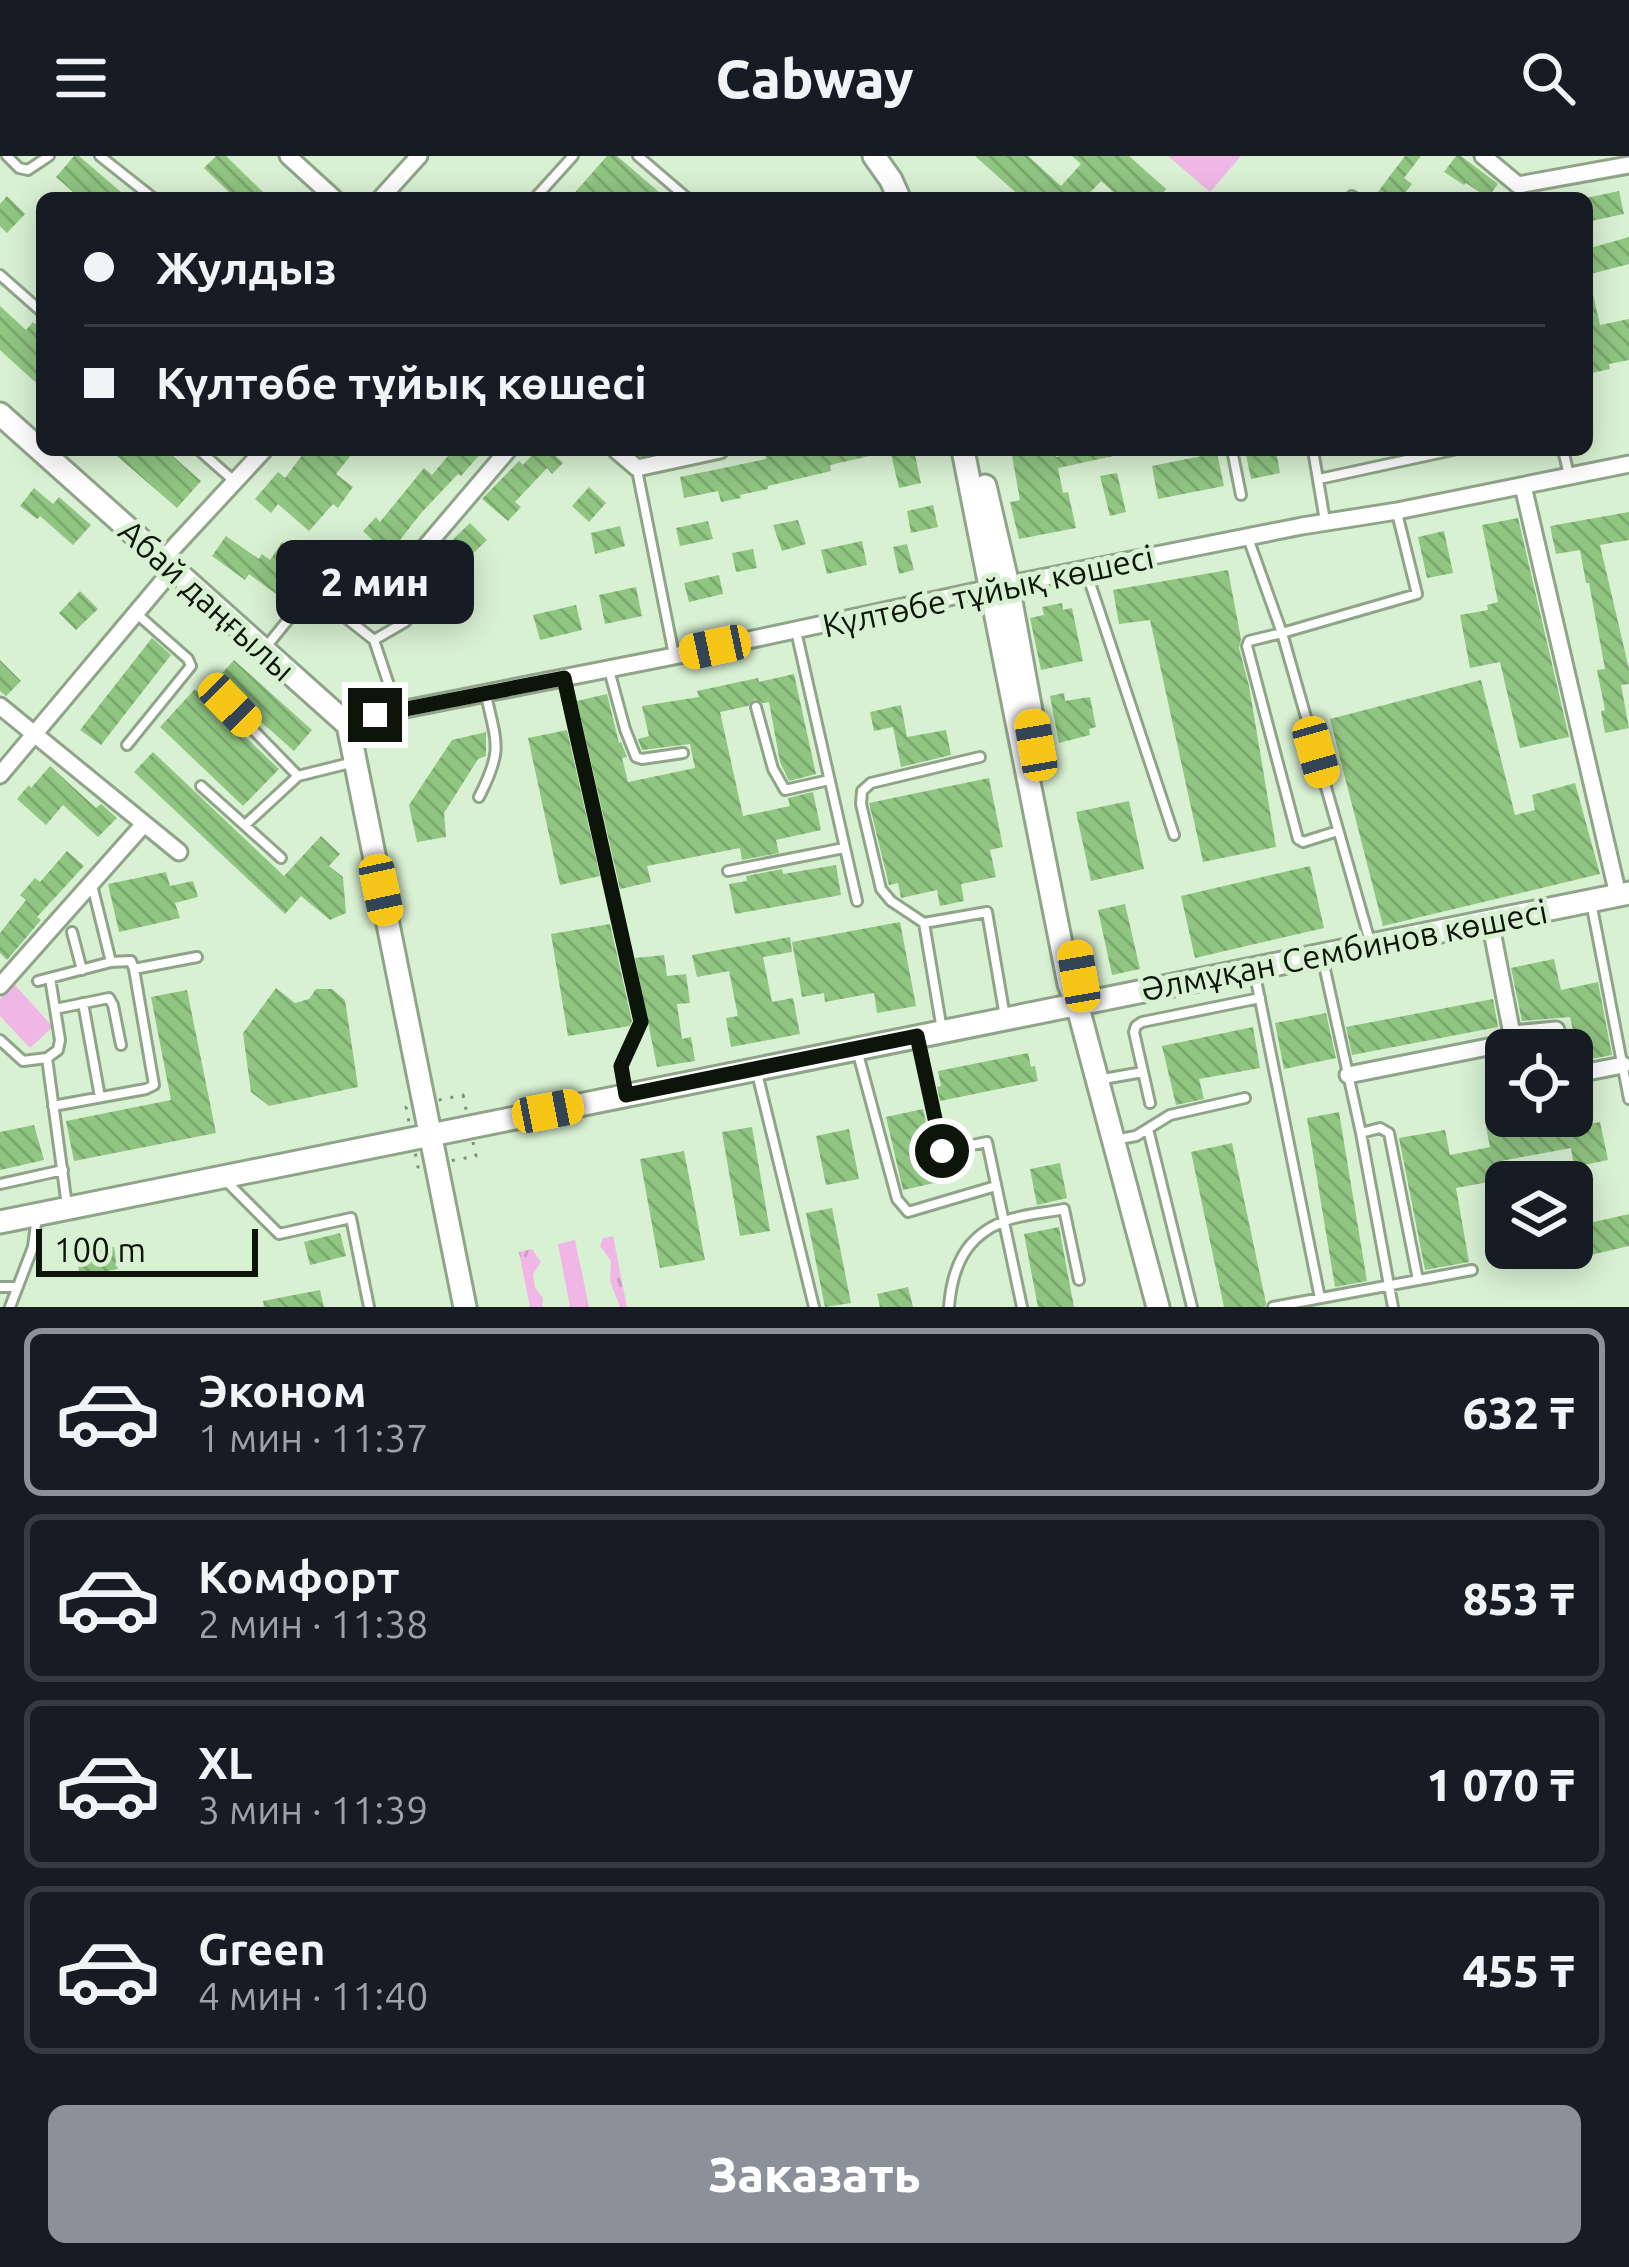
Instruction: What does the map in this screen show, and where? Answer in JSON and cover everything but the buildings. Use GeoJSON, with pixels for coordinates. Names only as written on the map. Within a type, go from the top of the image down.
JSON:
{"type":"FeatureCollection","features":[{"type":"Feature","properties":{"kind":"street"},"geometry":{"type":"LineString","coordinates":[[288,156],[327,192]]}},
{"type":"Feature","properties":{"kind":"street"},"geometry":{"type":"LineString","coordinates":[[386,192],[419,156]]}},
{"type":"Feature","properties":{"kind":"street"},"geometry":{"type":"LineString","coordinates":[[874,156],[896,192]]}},
{"type":"Feature","properties":{"kind":"street"},"geometry":{"type":"LineString","coordinates":[[891,156],[911,192]]}},
{"type":"Feature","properties":{"kind":"street"},"geometry":{"type":"LineString","coordinates":[[1483,156],[1518,184],[1629,165]]}},
{"type":"Feature","properties":{"kind":"street","name":"Абай даңғылы"},"geometry":{"type":"LineString","coordinates":[[0,414],[36,446]]}},
{"type":"Feature","properties":{"kind":"street","name":"Абай даңғылы"},"geometry":{"type":"LineString","coordinates":[[47,456],[348,725]]}},
{"type":"Feature","properties":{"kind":"street"},"geometry":{"type":"LineString","coordinates":[[0,775],[136,613],[168,564],[259,456]]}},
{"type":"Feature","properties":{"kind":"street"},"geometry":{"type":"LineString","coordinates":[[422,551],[503,456]]}},
{"type":"Feature","properties":{"kind":"street"},"geometry":{"type":"LineString","coordinates":[[623,456],[637,468],[692,456]]}},
{"type":"Feature","properties":{"kind":"street"},"geometry":{"type":"LineString","coordinates":[[965,456],[999,587]]}},
{"type":"Feature","properties":{"kind":"street"},"geometry":{"type":"LineString","coordinates":[[977,456],[1069,984],[1158,1307]]}},
{"type":"Feature","properties":{"kind":"street","name":"Күлтөбе тұйық көшесі"},"geometry":{"type":"LineString","coordinates":[[348,725],[370,716],[999,587],[1629,464]]}},
{"type":"Feature","properties":{"kind":"street"},"geometry":{"type":"LineString","coordinates":[[1523,485],[1623,894]]}},
{"type":"Feature","properties":{"kind":"street"},"geometry":{"type":"LineString","coordinates":[[0,706],[179,853]]}},
{"type":"Feature","properties":{"kind":"street"},"geometry":{"type":"LineString","coordinates":[[348,725],[430,1135],[458,1306]]}},
{"type":"Feature","properties":{"kind":"street"},"geometry":{"type":"LineString","coordinates":[[0,986],[144,824]]}},
{"type":"Feature","properties":{"kind":"street","name":"Әлмұқан Сембинов көшесі"},"geometry":{"type":"LineString","coordinates":[[0,1222],[1623,894]]}},
{"type":"Feature","properties":{"kind":"street"},"geometry":{"type":"LineString","coordinates":[[1490,921],[1511,1029]]}},
{"type":"Feature","properties":{"kind":"street"},"geometry":{"type":"LineString","coordinates":[[1348,1075],[1485,1048]]}},
{"type":"Feature","properties":{"kind":"street"},"geometry":{"type":"LineString","coordinates":[[1593,1071],[1623,1065]]}},
{"type":"Feature","properties":{"kind":"lane"},"geometry":{"type":"LineString","coordinates":[[7,156],[28,170],[49,156]]}},
{"type":"Feature","properties":{"kind":"lane"},"geometry":{"type":"LineString","coordinates":[[100,156],[145,192]]}},
{"type":"Feature","properties":{"kind":"lane"},"geometry":{"type":"LineString","coordinates":[[541,192],[573,156]]}},
{"type":"Feature","properties":{"kind":"lane"},"geometry":{"type":"LineString","coordinates":[[638,156],[680,192]]}},
{"type":"Feature","properties":{"kind":"lane"},"geometry":{"type":"LineString","coordinates":[[0,275],[36,307]]}},
{"type":"Feature","properties":{"kind":"lane"},"geometry":{"type":"LineString","coordinates":[[206,456],[235,482]]}},
{"type":"Feature","properties":{"kind":"lane"},"geometry":{"type":"LineString","coordinates":[[1233,456],[1241,495]]}},
{"type":"Feature","properties":{"kind":"lane"},"geometry":{"type":"LineString","coordinates":[[1314,456],[1325,522]]}},
{"type":"Feature","properties":{"kind":"lane"},"geometry":{"type":"LineString","coordinates":[[1318,479],[1425,456]]}},
{"type":"Feature","properties":{"kind":"lane"},"geometry":{"type":"LineString","coordinates":[[1564,456],[1569,475]]}},
{"type":"Feature","properties":{"kind":"lane"},"geometry":{"type":"LineString","coordinates":[[637,468],[674,656]]}},
{"type":"Feature","properties":{"kind":"lane"},"geometry":{"type":"LineString","coordinates":[[1338,831],[1303,842],[1298,839],[1246,646],[1250,641],[1417,594],[1396,511]]}},
{"type":"Feature","properties":{"kind":"lane"},"geometry":{"type":"LineString","coordinates":[[1248,538],[1282,633],[1371,945]]}},
{"type":"Feature","properties":{"kind":"lane"},"geometry":{"type":"LineString","coordinates":[[374,640],[405,622],[434,592],[422,551]]}},
{"type":"Feature","properties":{"kind":"lane"},"geometry":{"type":"LineString","coordinates":[[264,650],[329,570]]}},
{"type":"Feature","properties":{"kind":"lane"},"geometry":{"type":"LineString","coordinates":[[1085,570],[1174,835]]}},
{"type":"Feature","properties":{"kind":"lane"},"geometry":{"type":"LineString","coordinates":[[331,606],[374,640],[397,711]]}},
{"type":"Feature","properties":{"kind":"lane"},"geometry":{"type":"LineString","coordinates":[[127,746],[191,666],[136,613]]}},
{"type":"Feature","properties":{"kind":"lane"},"geometry":{"type":"LineString","coordinates":[[796,630],[857,901]]}},
{"type":"Feature","properties":{"kind":"lane"},"geometry":{"type":"LineString","coordinates":[[608,669],[636,757],[683,753]]}},
{"type":"Feature","properties":{"kind":"lane"},"geometry":{"type":"LineString","coordinates":[[564,678],[641,1022],[621,1066],[626,1095]]}},
{"type":"Feature","properties":{"kind":"lane"},"geometry":{"type":"LineString","coordinates":[[479,797],[496,764],[486,693]]}},
{"type":"Feature","properties":{"kind":"lane"},"geometry":{"type":"LineString","coordinates":[[230,705],[298,776]]}},
{"type":"Feature","properties":{"kind":"lane"},"geometry":{"type":"LineString","coordinates":[[756,707],[773,769],[785,790],[829,780]]}},
{"type":"Feature","properties":{"kind":"lane"},"geometry":{"type":"LineString","coordinates":[[980,757],[872,783],[862,791],[861,804],[881,889],[891,901],[924,923],[987,912],[1005,1018]]}},
{"type":"Feature","properties":{"kind":"lane"},"geometry":{"type":"LineString","coordinates":[[245,825],[298,776],[356,762]]}},
{"type":"Feature","properties":{"kind":"lane"},"geometry":{"type":"LineString","coordinates":[[201,786],[281,858]]}},
{"type":"Feature","properties":{"kind":"lane"},"geometry":{"type":"LineString","coordinates":[[728,871],[844,848]]}},
{"type":"Feature","properties":{"kind":"lane"},"geometry":{"type":"LineString","coordinates":[[91,884],[112,962]]}},
{"type":"Feature","properties":{"kind":"lane"},"geometry":{"type":"LineString","coordinates":[[1591,901],[1629,1099]]}},
{"type":"Feature","properties":{"kind":"lane"},"geometry":{"type":"LineString","coordinates":[[924,923],[942,1031]]}},
{"type":"Feature","properties":{"kind":"lane"},"geometry":{"type":"LineString","coordinates":[[72,932],[82,970]]}},
{"type":"Feature","properties":{"kind":"lane"},"geometry":{"type":"LineString","coordinates":[[1322,955],[1393,1307]]}},
{"type":"Feature","properties":{"kind":"lane"},"geometry":{"type":"LineString","coordinates":[[134,969],[197,957]]}},
{"type":"Feature","properties":{"kind":"lane"},"geometry":{"type":"LineString","coordinates":[[38,981],[131,961],[154,1084],[53,1106]]}},
{"type":"Feature","properties":{"kind":"lane"},"geometry":{"type":"LineString","coordinates":[[1254,968],[1320,1298]]}},
{"type":"Feature","properties":{"kind":"lane"},"geometry":{"type":"LineString","coordinates":[[0,1040],[23,1061],[47,1058],[58,1050],[50,978]]}},
{"type":"Feature","properties":{"kind":"lane"},"geometry":{"type":"LineString","coordinates":[[55,1009],[109,998],[121,1045]]}},
{"type":"Feature","properties":{"kind":"lane"},"geometry":{"type":"LineString","coordinates":[[1150,1103],[1134,1032],[1138,1023],[1260,998]]}},
{"type":"Feature","properties":{"kind":"lane"},"geometry":{"type":"LineString","coordinates":[[82,1003],[100,1097]]}},
{"type":"Feature","properties":{"kind":"lane"},"geometry":{"type":"LineString","coordinates":[[917,1036],[942,1151],[987,1142],[1022,1307]]}},
{"type":"Feature","properties":{"kind":"lane"},"geometry":{"type":"LineString","coordinates":[[857,1048],[897,1199],[908,1212],[996,1186]]}},
{"type":"Feature","properties":{"kind":"lane"},"geometry":{"type":"LineString","coordinates":[[47,1058],[68,1208]]}},
{"type":"Feature","properties":{"kind":"lane"},"geometry":{"type":"LineString","coordinates":[[756,1069],[814,1307]]}},
{"type":"Feature","properties":{"kind":"lane"},"geometry":{"type":"LineString","coordinates":[[1097,1080],[1143,1072]]}},
{"type":"Feature","properties":{"kind":"lane"},"geometry":{"type":"LineString","coordinates":[[1113,1140],[1136,1136],[1170,1115],[1245,1098]]}},
{"type":"Feature","properties":{"kind":"lane"},"geometry":{"type":"LineString","coordinates":[[1361,1133],[1380,1128],[1389,1133],[1418,1280]]}},
{"type":"Feature","properties":{"kind":"lane"},"geometry":{"type":"LineString","coordinates":[[1148,1129],[1192,1307]]}},
{"type":"Feature","properties":{"kind":"lane"},"geometry":{"type":"LineString","coordinates":[[0,1184],[62,1170]]}},
{"type":"Feature","properties":{"kind":"lane"},"geometry":{"type":"LineString","coordinates":[[221,1177],[279,1234],[351,1218],[369,1307]]}},
{"type":"Feature","properties":{"kind":"lane"},"geometry":{"type":"LineString","coordinates":[[949,1307],[956,1262],[1004,1221],[1064,1209],[1078,1280]]}},
{"type":"Feature","properties":{"kind":"lane"},"geometry":{"type":"LineString","coordinates":[[10,1307],[33,1247],[38,1214]]}},
{"type":"Feature","properties":{"kind":"lane"},"geometry":{"type":"LineString","coordinates":[[1274,1307],[1472,1270]]}},
{"type":"Feature","properties":{"kind":"lane"},"geometry":{"type":"LineString","coordinates":[[0,1287],[16,1287]]}},
{"type":"Feature","properties":{"kind":"green space"},"geometry":{"type":"Polygon","coordinates":[[[1168,156],[1241,156],[1210,192],[1168,156]]]}},
{"type":"Feature","properties":{"kind":"green space"},"geometry":{"type":"Polygon","coordinates":[[[15,985],[53,1027],[30,1048],[0,1016],[0,999],[15,985]]]}},
{"type":"Feature","properties":{"kind":"green space"},"geometry":{"type":"Polygon","coordinates":[[[613,1236],[627,1307],[620,1307],[610,1281],[611,1261],[600,1246],[603,1238],[613,1236]]]}},
{"type":"Feature","properties":{"kind":"green space"},"geometry":{"type":"Polygon","coordinates":[[[575,1240],[589,1307],[570,1307],[558,1244],[575,1240]]]}},
{"type":"Feature","properties":{"kind":"green space"},"geometry":{"type":"Polygon","coordinates":[[[532,1249],[541,1262],[533,1274],[542,1307],[530,1307],[519,1252],[532,1249]]]}},
{"type":"Feature","properties":{"kind":"route"},"geometry":{"type":"LineString","coordinates":[[375,715],[564,678],[641,1022],[621,1066],[626,1095],[917,1036],[942,1151]]}}]}
